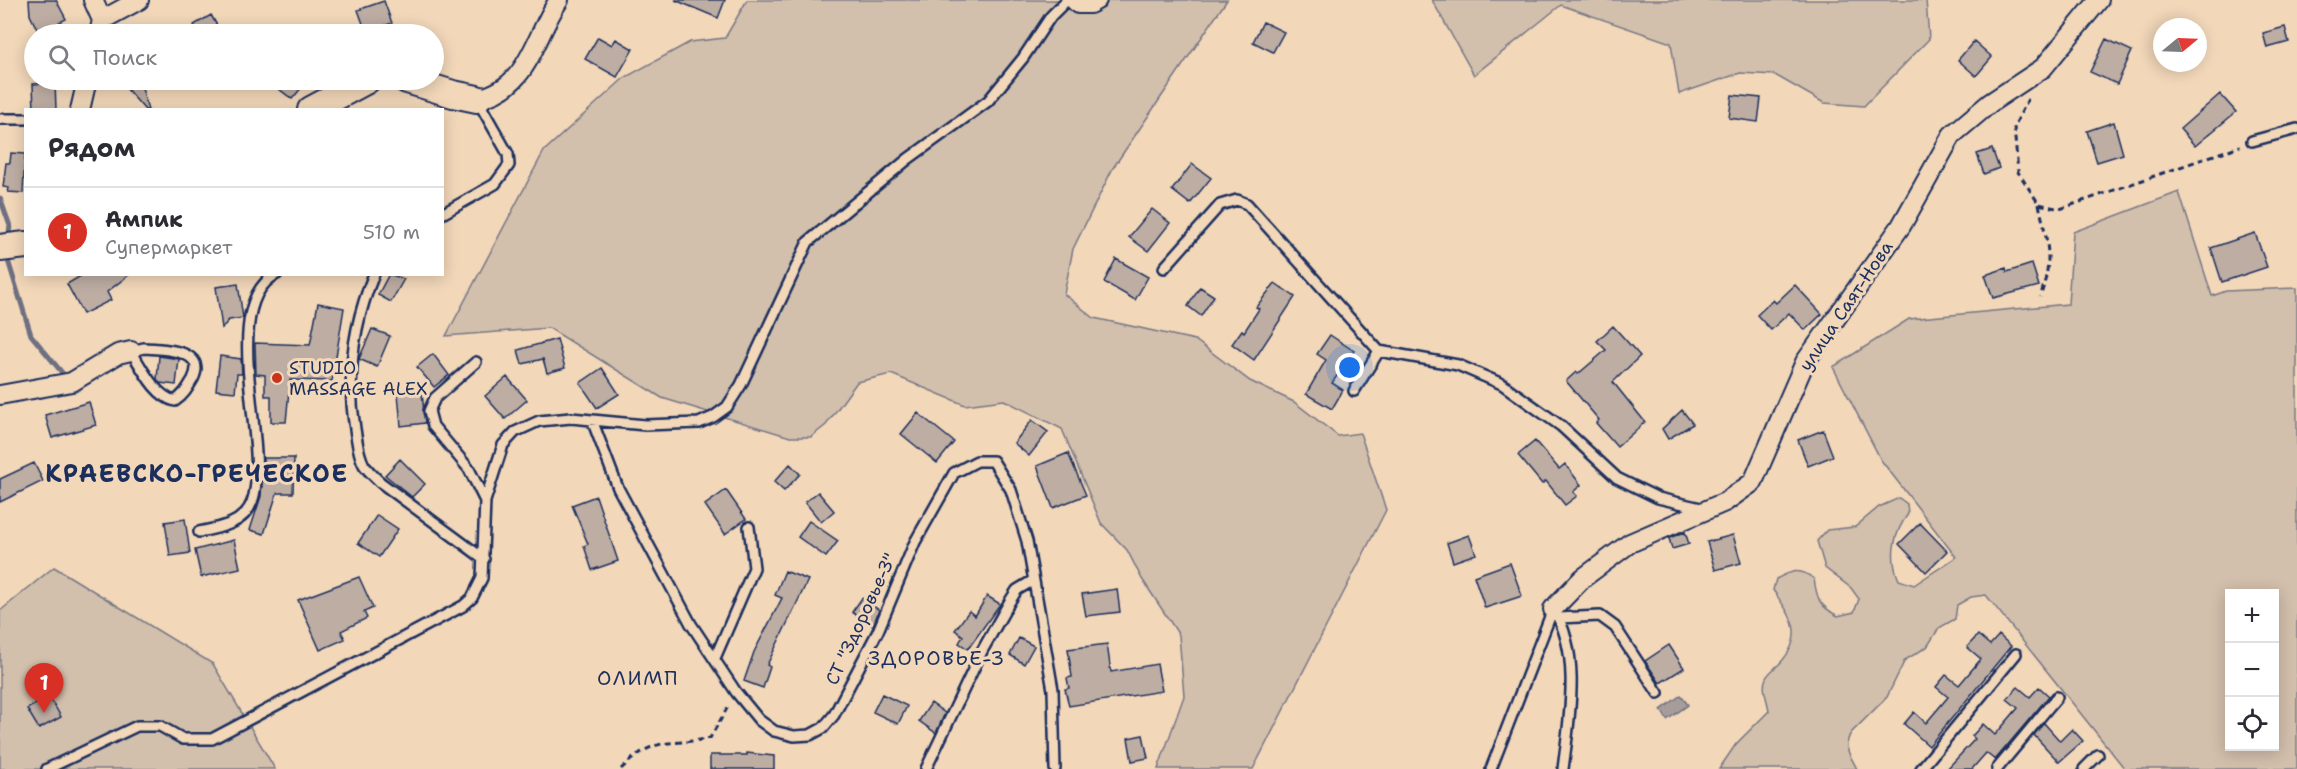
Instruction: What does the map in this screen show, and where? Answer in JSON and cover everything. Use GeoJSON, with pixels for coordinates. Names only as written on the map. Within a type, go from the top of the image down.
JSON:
{"type":"FeatureCollection","features":[{"type":"Feature","properties":{"kind":"street"},"geometry":{"type":"LineString","coordinates":[[93,0],[100,24]]}},
{"type":"Feature","properties":{"kind":"street"},"geometry":{"type":"LineString","coordinates":[[105,24],[139,0]]}},
{"type":"Feature","properties":{"kind":"street"},"geometry":{"type":"LineString","coordinates":[[440,90],[477,99],[500,91],[517,76],[532,54],[550,13],[559,0]]}},
{"type":"Feature","properties":{"kind":"street"},"geometry":{"type":"LineString","coordinates":[[1074,0],[1078,4],[1090,4],[1097,0]]}},
{"type":"Feature","properties":{"kind":"street","name":"улица Саят-Нова"},"geometry":{"type":"LineString","coordinates":[[1556,613],[1583,578],[1630,543],[1725,502],[1753,482],[1805,362],[1901,226],[1953,135],[1990,103],[2043,68],[2099,0]]}},
{"type":"Feature","properties":{"kind":"street"},"geometry":{"type":"LineString","coordinates":[[80,108],[85,90]]}},
{"type":"Feature","properties":{"kind":"street"},"geometry":{"type":"LineString","coordinates":[[315,108],[348,90]]}},
{"type":"Feature","properties":{"kind":"street"},"geometry":{"type":"LineString","coordinates":[[0,248],[24,245]]}},
{"type":"Feature","properties":{"kind":"street"},"geometry":{"type":"LineString","coordinates":[[0,395],[72,382],[118,354],[130,351]]}},
{"type":"Feature","properties":{"kind":"lane"},"geometry":{"type":"LineString","coordinates":[[47,769],[137,726],[160,726],[183,739],[212,739],[462,606],[478,588],[484,560],[485,501],[503,445],[515,432],[539,422],[571,418],[645,425],[699,423],[727,407],[741,385],[808,242],[908,159],[988,101],[1023,58],[1051,16],[1066,0]]}},
{"type":"Feature","properties":{"kind":"lane"},"geometry":{"type":"LineString","coordinates":[[444,213],[495,184],[509,165],[508,154],[477,99]]}},
{"type":"Feature","properties":{"kind":"lane"},"geometry":{"type":"LineString","coordinates":[[0,119],[24,119]]}},
{"type":"Feature","properties":{"kind":"lane"},"geometry":{"type":"LineString","coordinates":[[2252,141],[2297,129]]}},
{"type":"Feature","properties":{"kind":"lane"},"geometry":{"type":"LineString","coordinates":[[1164,268],[1220,205],[1237,200],[1247,204],[1379,351],[1458,366],[1502,384],[1561,426],[1617,478],[1658,498],[1708,510]]}},
{"type":"Feature","properties":{"kind":"lane"},"geometry":{"type":"LineString","coordinates":[[199,532],[229,526],[252,502],[256,471],[248,367],[253,302],[267,280],[274,276]]}},
{"type":"Feature","properties":{"kind":"lane"},"geometry":{"type":"LineString","coordinates":[[373,276],[362,305],[350,362],[350,393],[360,455],[365,467],[380,482],[484,560]]}},
{"type":"Feature","properties":{"kind":"lane"},"geometry":{"type":"LineString","coordinates":[[144,348],[173,349],[188,355],[195,364],[195,374],[184,395],[175,401],[167,400],[130,351],[144,348]]}},
{"type":"Feature","properties":{"kind":"lane"},"geometry":{"type":"LineString","coordinates":[[1354,391],[1379,351]]}},
{"type":"Feature","properties":{"kind":"lane"},"geometry":{"type":"LineString","coordinates":[[476,362],[435,398],[429,411],[433,426],[469,469],[485,501]]}},
{"type":"Feature","properties":{"kind":"lane","name":"СТ \"Здоровье-3\""},"geometry":{"type":"LineString","coordinates":[[592,420],[618,488],[691,624],[736,692],[759,720],[774,731],[794,736],[810,735],[823,728],[834,715],[878,631],[915,542],[954,473],[977,461],[993,461],[1011,490],[1026,541],[1053,690],[1054,769]]}},
{"type":"Feature","properties":{"kind":"lane"},"geometry":{"type":"LineString","coordinates":[[715,658],[754,568],[749,527]]}},
{"type":"Feature","properties":{"kind":"lane"},"geometry":{"type":"LineString","coordinates":[[926,769],[999,621],[1017,590],[1032,581]]}},
{"type":"Feature","properties":{"kind":"lane"},"geometry":{"type":"LineString","coordinates":[[1556,613],[1600,616],[1615,627],[1658,693]]}},
{"type":"Feature","properties":{"kind":"lane"},"geometry":{"type":"LineString","coordinates":[[1491,769],[1556,613]]}},
{"type":"Feature","properties":{"kind":"lane"},"geometry":{"type":"LineString","coordinates":[[1556,613],[1568,649],[1568,723],[1563,769]]}},
{"type":"Feature","properties":{"kind":"lane"},"geometry":{"type":"LineString","coordinates":[[1921,769],[2016,654]]}},
{"type":"Feature","properties":{"kind":"lane"},"geometry":{"type":"LineString","coordinates":[[1997,769],[2056,697]]}},
{"type":"Feature","properties":{"kind":"lane"},"geometry":{"type":"LineString","coordinates":[[2084,769],[2098,755]]}},
{"type":"Feature","properties":{"kind":"path"},"geometry":{"type":"LineString","coordinates":[[2029,98],[2014,127],[2018,171],[2039,204],[2050,258],[2049,272],[2040,297]]}},
{"type":"Feature","properties":{"kind":"path"},"geometry":{"type":"LineString","coordinates":[[2039,204],[2060,209],[2252,141]]}},
{"type":"Feature","properties":{"kind":"path"},"geometry":{"type":"LineString","coordinates":[[621,769],[648,746],[672,741],[710,738],[736,692]]}},
{"type":"Feature","properties":{"kind":"shaded area"},"geometry":{"type":"Polygon","coordinates":[[[747,0],[1227,0],[1113,168],[1073,249],[1064,294],[1094,318],[1195,340],[1250,381],[1294,402],[1338,436],[1360,433],[1386,510],[1253,769],[1158,769],[1184,696],[1179,635],[1142,579],[1127,550],[1101,523],[1062,429],[1004,400],[965,405],[891,374],[857,382],[826,425],[811,437],[790,437],[662,398],[549,328],[446,336],[544,151],[624,78],[690,42],[725,38],[747,0]]]}},
{"type":"Feature","properties":{"kind":"shaded area"},"geometry":{"type":"Polygon","coordinates":[[[1432,0],[1926,0],[1929,39],[1864,106],[1824,103],[1775,75],[1740,73],[1679,94],[1671,43],[1561,5],[1474,75],[1432,0]]]}},
{"type":"Feature","properties":{"kind":"shaded area"},"geometry":{"type":"Polygon","coordinates":[[[2179,192],[2212,296],[2226,291],[2297,288],[2297,769],[2125,769],[1986,595],[1971,597],[1957,605],[1955,619],[1939,628],[1927,647],[1905,660],[1887,697],[1848,738],[1848,752],[1857,769],[1719,769],[1736,744],[1769,711],[1764,690],[1766,678],[1782,661],[1793,642],[1793,624],[1790,616],[1773,590],[1776,579],[1791,572],[1809,575],[1814,579],[1818,597],[1827,609],[1838,616],[1854,612],[1859,599],[1851,588],[1825,568],[1817,541],[1827,530],[1855,527],[1879,507],[1899,498],[1907,504],[1908,514],[1899,530],[1894,546],[1894,563],[1899,580],[1914,585],[1956,557],[1881,460],[1833,367],[1909,319],[2068,304],[2073,232],[2179,192]]]}},
{"type":"Feature","properties":{"kind":"shaded area"},"geometry":{"type":"Polygon","coordinates":[[[54,567],[213,664],[275,769],[0,769],[0,611],[54,567]]]}},
{"type":"Feature","properties":{"kind":"shaded area"},"geometry":{"type":"Polygon","coordinates":[[[1681,695],[1688,705],[1667,720],[1661,710],[1681,695]]]}},
{"type":"Feature","properties":{"kind":"building"},"geometry":{"type":"Polygon","coordinates":[[[29,0],[56,0],[66,19],[56,24],[34,24],[30,15],[29,0]]]}},
{"type":"Feature","properties":{"kind":"building"},"geometry":{"type":"Polygon","coordinates":[[[675,0],[725,0],[718,18],[675,0]]]}},
{"type":"Feature","properties":{"kind":"building"},"geometry":{"type":"Polygon","coordinates":[[[384,1],[392,23],[363,24],[358,10],[384,1]]]}},
{"type":"Feature","properties":{"kind":"building"},"geometry":{"type":"Polygon","coordinates":[[[211,15],[216,24],[196,24],[211,15]]]}},
{"type":"Feature","properties":{"kind":"building"},"geometry":{"type":"Polygon","coordinates":[[[1263,22],[1284,32],[1273,52],[1253,42],[1263,22]]]}},
{"type":"Feature","properties":{"kind":"building"},"geometry":{"type":"Polygon","coordinates":[[[2285,27],[2289,42],[2267,48],[2263,33],[2285,27]]]}},
{"type":"Feature","properties":{"kind":"building"},"geometry":{"type":"Polygon","coordinates":[[[598,37],[612,45],[616,39],[633,49],[617,77],[585,59],[598,37]]]}},
{"type":"Feature","properties":{"kind":"building"},"geometry":{"type":"Polygon","coordinates":[[[2106,39],[2132,51],[2117,84],[2090,72],[2106,39]]]}},
{"type":"Feature","properties":{"kind":"building"},"geometry":{"type":"Polygon","coordinates":[[[1974,41],[1992,57],[1976,76],[1958,60],[1974,41]]]}},
{"type":"Feature","properties":{"kind":"building"},"geometry":{"type":"Polygon","coordinates":[[[33,90],[55,90],[56,108],[34,108],[33,90]]]}},
{"type":"Feature","properties":{"kind":"building"},"geometry":{"type":"Polygon","coordinates":[[[128,90],[143,90],[147,108],[143,108],[128,90]]]}},
{"type":"Feature","properties":{"kind":"building"},"geometry":{"type":"Polygon","coordinates":[[[280,90],[300,90],[292,99],[280,90]]]}},
{"type":"Feature","properties":{"kind":"building"},"geometry":{"type":"Polygon","coordinates":[[[2220,94],[2236,112],[2195,146],[2180,129],[2220,94]]]}},
{"type":"Feature","properties":{"kind":"building"},"geometry":{"type":"Polygon","coordinates":[[[1732,95],[1761,98],[1758,122],[1729,118],[1732,95]]]}},
{"type":"Feature","properties":{"kind":"building"},"geometry":{"type":"Polygon","coordinates":[[[2114,122],[2123,154],[2097,162],[2087,131],[2114,122]]]}},
{"type":"Feature","properties":{"kind":"building"},"geometry":{"type":"Polygon","coordinates":[[[1992,149],[1999,168],[1984,174],[1977,154],[1992,149]]]}},
{"type":"Feature","properties":{"kind":"building"},"geometry":{"type":"Polygon","coordinates":[[[11,153],[24,154],[23,193],[8,192],[9,188],[3,187],[6,163],[10,163],[11,153]]]}},
{"type":"Feature","properties":{"kind":"building"},"geometry":{"type":"Polygon","coordinates":[[[1192,164],[1211,178],[1190,204],[1172,190],[1192,164]]]}},
{"type":"Feature","properties":{"kind":"building"},"geometry":{"type":"Polygon","coordinates":[[[1152,209],[1170,223],[1148,251],[1129,237],[1152,209]]]}},
{"type":"Feature","properties":{"kind":"building"},"geometry":{"type":"Polygon","coordinates":[[[2255,233],[2267,267],[2222,282],[2211,248],[2255,233]]]}},
{"type":"Feature","properties":{"kind":"building"},"geometry":{"type":"Polygon","coordinates":[[[1116,259],[1148,277],[1135,300],[1104,282],[1116,259]]]}},
{"type":"Feature","properties":{"kind":"building"},"geometry":{"type":"Polygon","coordinates":[[[2032,264],[2039,286],[1993,298],[1985,275],[2006,268],[2007,272],[2032,264]]]}},
{"type":"Feature","properties":{"kind":"building"},"geometry":{"type":"Polygon","coordinates":[[[81,276],[127,276],[107,292],[111,300],[83,314],[67,284],[81,276]]]}},
{"type":"Feature","properties":{"kind":"building"},"geometry":{"type":"Polygon","coordinates":[[[388,276],[404,279],[391,302],[378,295],[388,276]]]}},
{"type":"Feature","properties":{"kind":"building"},"geometry":{"type":"Polygon","coordinates":[[[1275,283],[1295,297],[1254,360],[1232,344],[1242,330],[1244,332],[1259,309],[1256,307],[1275,283]]]}},
{"type":"Feature","properties":{"kind":"building"},"geometry":{"type":"Polygon","coordinates":[[[238,284],[243,318],[229,320],[222,328],[216,287],[238,284]]]}},
{"type":"Feature","properties":{"kind":"building"},"geometry":{"type":"Polygon","coordinates":[[[1795,285],[1822,314],[1805,330],[1789,313],[1771,330],[1757,315],[1773,300],[1776,303],[1795,285]]]}},
{"type":"Feature","properties":{"kind":"building"},"geometry":{"type":"Polygon","coordinates":[[[1200,287],[1214,296],[1201,316],[1188,306],[1200,287]]]}},
{"type":"Feature","properties":{"kind":"building"},"geometry":{"type":"Polygon","coordinates":[[[318,303],[344,308],[332,381],[290,380],[286,422],[271,422],[271,396],[265,396],[265,375],[256,374],[255,343],[310,345],[318,303]]]}},
{"type":"Feature","properties":{"kind":"building"},"geometry":{"type":"Polygon","coordinates":[[[1613,326],[1640,356],[1613,382],[1645,422],[1617,447],[1596,423],[1599,420],[1566,381],[1576,372],[1578,374],[1606,350],[1597,341],[1613,326]]]}},
{"type":"Feature","properties":{"kind":"building"},"geometry":{"type":"Polygon","coordinates":[[[372,329],[390,336],[377,367],[359,359],[372,329]]]}},
{"type":"Feature","properties":{"kind":"building"},"geometry":{"type":"Polygon","coordinates":[[[1330,335],[1354,351],[1332,383],[1343,390],[1332,409],[1306,394],[1326,360],[1317,354],[1330,335]]]}},
{"type":"Feature","properties":{"kind":"building"},"geometry":{"type":"Polygon","coordinates":[[[557,339],[565,368],[547,373],[543,359],[522,364],[518,350],[557,339]]]}},
{"type":"Feature","properties":{"kind":"building"},"geometry":{"type":"Polygon","coordinates":[[[433,354],[449,375],[434,387],[417,367],[433,354]]]}},
{"type":"Feature","properties":{"kind":"building"},"geometry":{"type":"Polygon","coordinates":[[[159,356],[179,359],[176,385],[160,383],[157,379],[159,356]]]}},
{"type":"Feature","properties":{"kind":"building"},"geometry":{"type":"Polygon","coordinates":[[[220,356],[241,359],[242,374],[237,374],[235,392],[216,390],[220,356]]]}},
{"type":"Feature","properties":{"kind":"building"},"geometry":{"type":"Polygon","coordinates":[[[602,368],[619,394],[597,408],[580,383],[602,368]]]}},
{"type":"Feature","properties":{"kind":"building"},"geometry":{"type":"Polygon","coordinates":[[[507,377],[527,400],[505,419],[485,396],[507,377]]]}},
{"type":"Feature","properties":{"kind":"building"},"geometry":{"type":"Polygon","coordinates":[[[422,392],[425,423],[401,426],[398,394],[422,392]]]}},
{"type":"Feature","properties":{"kind":"building"},"geometry":{"type":"Polygon","coordinates":[[[89,402],[96,425],[52,438],[45,415],[89,402]]]}},
{"type":"Feature","properties":{"kind":"building"},"geometry":{"type":"Polygon","coordinates":[[[1682,410],[1693,424],[1668,439],[1662,429],[1682,410]]]}},
{"type":"Feature","properties":{"kind":"building"},"geometry":{"type":"Polygon","coordinates":[[[918,413],[954,442],[937,463],[901,434],[918,413]]]}},
{"type":"Feature","properties":{"kind":"building"},"geometry":{"type":"Polygon","coordinates":[[[1032,420],[1048,432],[1029,456],[1014,443],[1032,420]]]}},
{"type":"Feature","properties":{"kind":"building"},"geometry":{"type":"Polygon","coordinates":[[[1823,430],[1833,456],[1808,466],[1798,440],[1823,430]]]}},
{"type":"Feature","properties":{"kind":"building"},"geometry":{"type":"Polygon","coordinates":[[[1535,441],[1559,469],[1565,464],[1581,485],[1573,492],[1577,496],[1565,505],[1546,481],[1542,484],[1518,455],[1535,441]]]}},
{"type":"Feature","properties":{"kind":"building"},"geometry":{"type":"Polygon","coordinates":[[[1068,453],[1086,495],[1053,508],[1037,466],[1068,453]]]}},
{"type":"Feature","properties":{"kind":"building"},"geometry":{"type":"Polygon","coordinates":[[[263,458],[294,458],[293,493],[277,493],[264,534],[250,530],[261,496],[263,458]]]}},
{"type":"Feature","properties":{"kind":"building"},"geometry":{"type":"Polygon","coordinates":[[[400,459],[425,484],[412,497],[385,475],[400,459]]]}},
{"type":"Feature","properties":{"kind":"building"},"geometry":{"type":"Polygon","coordinates":[[[34,463],[43,481],[0,502],[0,479],[34,463]]]}},
{"type":"Feature","properties":{"kind":"building"},"geometry":{"type":"Polygon","coordinates":[[[790,464],[800,474],[784,491],[774,482],[790,464]]]}},
{"type":"Feature","properties":{"kind":"building"},"geometry":{"type":"Polygon","coordinates":[[[726,490],[746,519],[725,534],[705,505],[726,490]]]}},
{"type":"Feature","properties":{"kind":"building"},"geometry":{"type":"Polygon","coordinates":[[[818,492],[834,511],[821,522],[805,502],[818,492]]]}},
{"type":"Feature","properties":{"kind":"building"},"geometry":{"type":"Polygon","coordinates":[[[596,496],[618,561],[592,570],[584,546],[588,544],[572,505],[596,496]]]}},
{"type":"Feature","properties":{"kind":"building"},"geometry":{"type":"Polygon","coordinates":[[[377,515],[398,529],[379,557],[358,543],[377,515]]]}},
{"type":"Feature","properties":{"kind":"building"},"geometry":{"type":"Polygon","coordinates":[[[185,519],[190,553],[170,556],[165,522],[185,519]]]}},
{"type":"Feature","properties":{"kind":"building"},"geometry":{"type":"Polygon","coordinates":[[[809,521],[838,541],[826,557],[798,537],[809,521]]]}},
{"type":"Feature","properties":{"kind":"building"},"geometry":{"type":"Polygon","coordinates":[[[1920,523],[1947,551],[1926,572],[1899,544],[1920,523]]]}},
{"type":"Feature","properties":{"kind":"building"},"geometry":{"type":"Polygon","coordinates":[[[1685,532],[1689,544],[1672,549],[1669,538],[1685,532]]]}},
{"type":"Feature","properties":{"kind":"building"},"geometry":{"type":"Polygon","coordinates":[[[1469,535],[1476,554],[1453,562],[1447,543],[1469,535]]]}},
{"type":"Feature","properties":{"kind":"building"},"geometry":{"type":"Polygon","coordinates":[[[1733,535],[1741,563],[1715,570],[1707,542],[1733,535]]]}},
{"type":"Feature","properties":{"kind":"building"},"geometry":{"type":"Polygon","coordinates":[[[234,540],[240,568],[201,577],[195,550],[234,540]]]}},
{"type":"Feature","properties":{"kind":"building"},"geometry":{"type":"Polygon","coordinates":[[[1510,563],[1522,596],[1485,608],[1474,576],[1510,563]]]}},
{"type":"Feature","properties":{"kind":"building"},"geometry":{"type":"Polygon","coordinates":[[[785,571],[808,580],[767,665],[770,667],[763,688],[744,681],[754,652],[782,598],[775,595],[785,571]]]}},
{"type":"Feature","properties":{"kind":"building"},"geometry":{"type":"Polygon","coordinates":[[[359,577],[373,608],[364,612],[367,618],[341,631],[345,639],[320,650],[298,600],[359,577]]]}},
{"type":"Feature","properties":{"kind":"building"},"geometry":{"type":"Polygon","coordinates":[[[1117,589],[1120,612],[1086,616],[1082,594],[1117,589]]]}},
{"type":"Feature","properties":{"kind":"building"},"geometry":{"type":"Polygon","coordinates":[[[987,596],[1000,604],[968,649],[959,643],[963,636],[955,630],[969,611],[975,616],[987,596]]]}},
{"type":"Feature","properties":{"kind":"building"},"geometry":{"type":"Polygon","coordinates":[[[862,598],[879,610],[873,626],[852,612],[862,598]]]}},
{"type":"Feature","properties":{"kind":"building"},"geometry":{"type":"Polygon","coordinates":[[[1978,635],[1990,645],[1999,635],[2011,646],[1929,746],[1904,724],[1914,712],[1926,723],[1948,697],[1936,687],[1946,675],[1959,685],[1981,659],[1967,647],[1978,635]]]}},
{"type":"Feature","properties":{"kind":"building"},"geometry":{"type":"Polygon","coordinates":[[[1019,638],[1034,646],[1024,664],[1010,655],[1019,638]]]}},
{"type":"Feature","properties":{"kind":"building"},"geometry":{"type":"Polygon","coordinates":[[[1107,644],[1111,672],[1157,664],[1162,691],[1069,706],[1065,689],[1069,688],[1067,678],[1072,677],[1068,649],[1107,644]]]}},
{"type":"Feature","properties":{"kind":"building"},"geometry":{"type":"Polygon","coordinates":[[[1669,645],[1684,668],[1660,683],[1645,661],[1669,645]]]}},
{"type":"Feature","properties":{"kind":"building"},"geometry":{"type":"Polygon","coordinates":[[[2018,687],[2030,697],[2039,687],[2049,696],[1995,760],[1986,753],[1972,769],[1947,769],[1975,739],[1972,736],[1983,724],[1995,735],[2018,708],[2007,699],[2018,687]]]}},
{"type":"Feature","properties":{"kind":"building"},"geometry":{"type":"Polygon","coordinates":[[[882,694],[907,706],[898,724],[873,712],[882,694]]]}},
{"type":"Feature","properties":{"kind":"building"},"geometry":{"type":"Polygon","coordinates":[[[49,696],[61,717],[39,729],[27,709],[49,696]]]}},
{"type":"Feature","properties":{"kind":"building"},"geometry":{"type":"Polygon","coordinates":[[[931,703],[945,713],[936,733],[919,721],[931,703]]]}},
{"type":"Feature","properties":{"kind":"building"},"geometry":{"type":"Polygon","coordinates":[[[2044,723],[2060,741],[2072,729],[2083,741],[2059,762],[2034,735],[2044,723]]]}},
{"type":"Feature","properties":{"kind":"building"},"geometry":{"type":"Polygon","coordinates":[[[1143,735],[1148,758],[1132,761],[1128,738],[1143,735]]]}},
{"type":"Feature","properties":{"kind":"building"},"geometry":{"type":"Polygon","coordinates":[[[747,753],[774,756],[774,769],[710,769],[710,755],[747,755],[747,753]]]}},
{"type":"Feature","properties":{"kind":"waterway"},"geometry":{"type":"LineString","coordinates":[[0,198],[10,226],[8,239]]}},
{"type":"Feature","properties":{"kind":"waterway"},"geometry":{"type":"LineString","coordinates":[[6,254],[31,335],[64,375]]}},
{"type":"Feature","properties":{"kind":"place","name":"STUDIO MASSAGE ALEX"},"geometry":{"type":"Point","coordinates":[277,378]}},
{"type":"Feature","properties":{"kind":"place","name":"Ампик"},"geometry":{"type":"Point","coordinates":[44,713]}},
{"type":"Feature","properties":{"kind":"district","name":"КРАЕВСКО-ГРЕЧЕСКОЕ"},"geometry":{"type":"Point","coordinates":[197,474]}},
{"type":"Feature","properties":{"kind":"district","name":"ЗДОРОВЬЕ-3"},"geometry":{"type":"Point","coordinates":[937,658]}},
{"type":"Feature","properties":{"kind":"district","name":"ОЛИМП"},"geometry":{"type":"Point","coordinates":[638,678]}}]}
